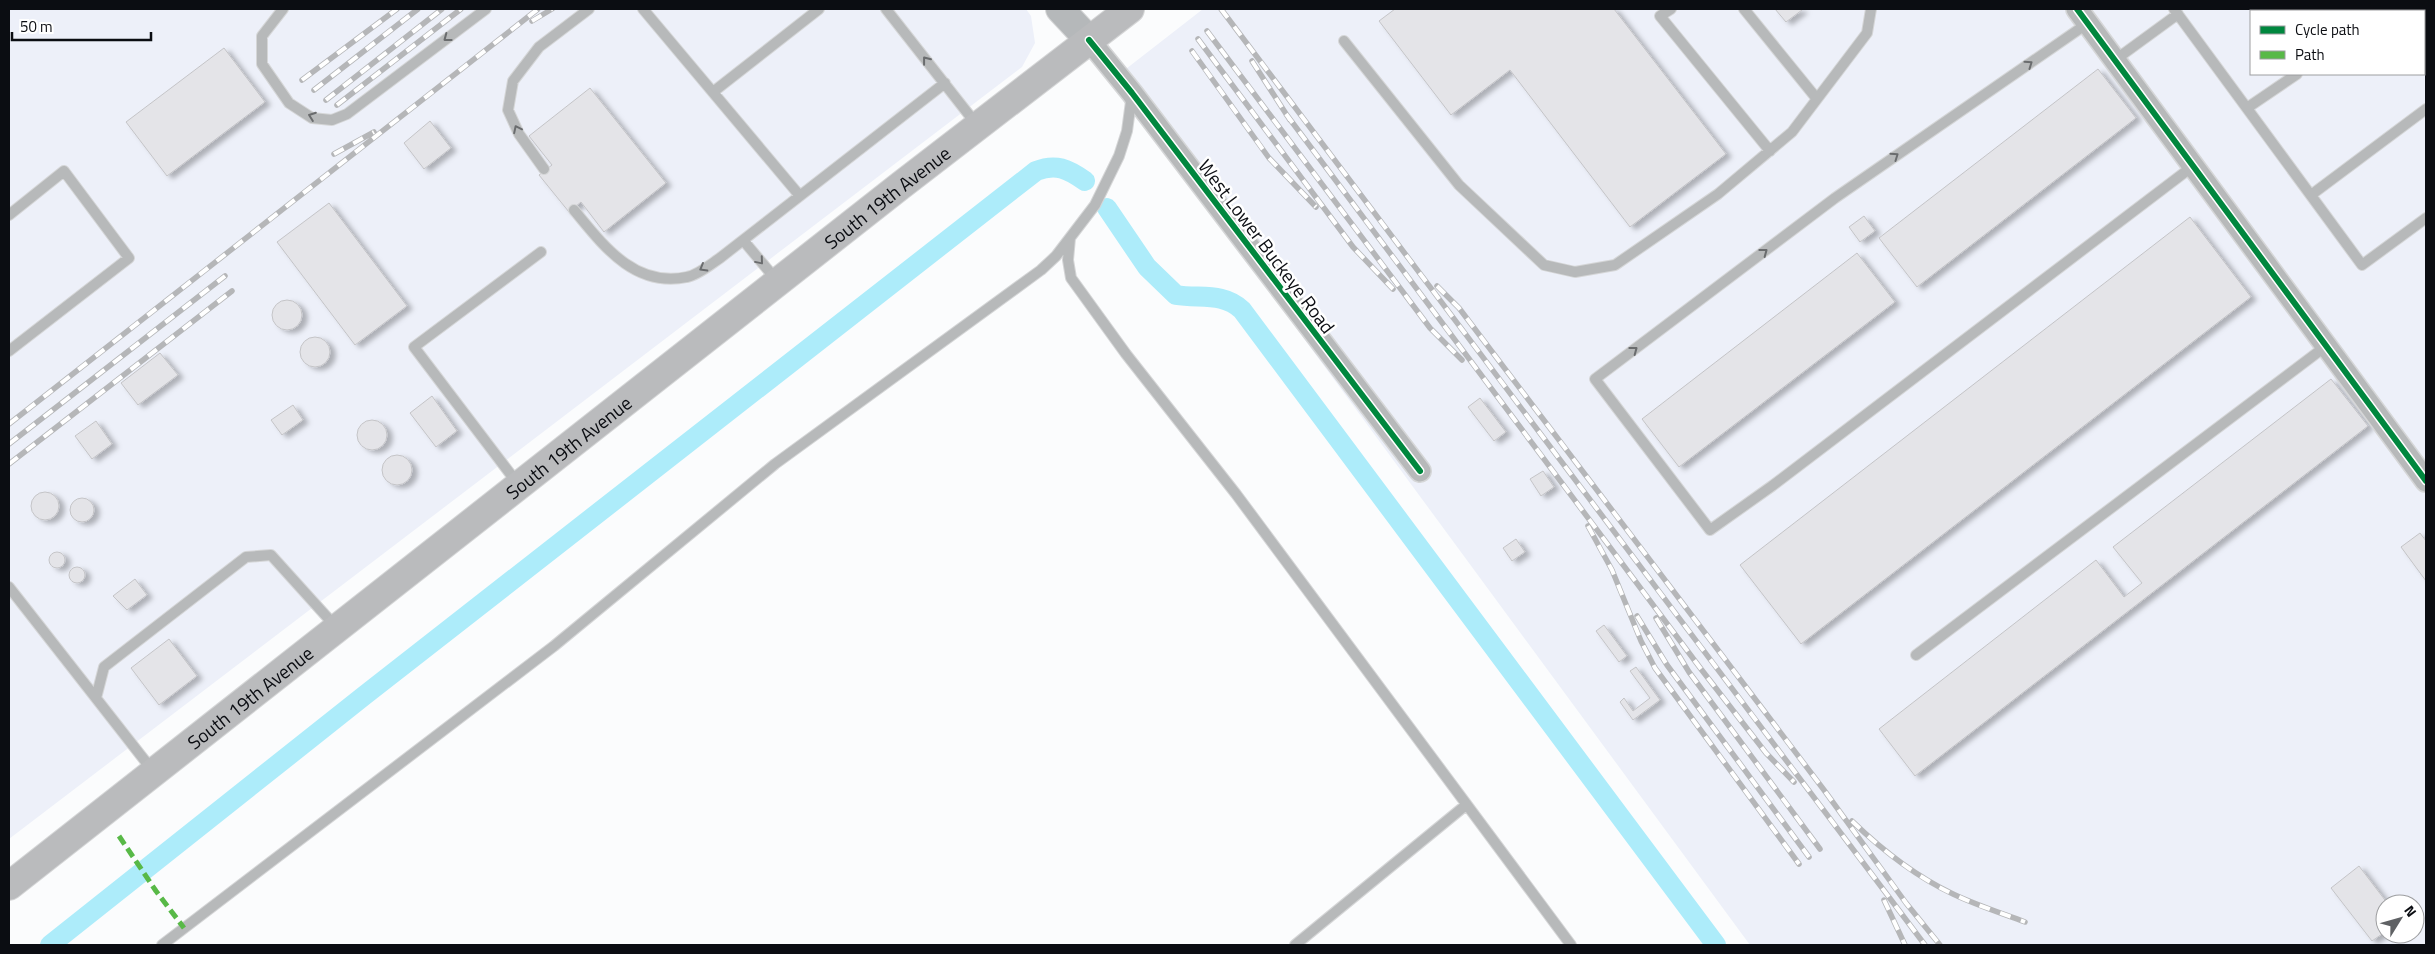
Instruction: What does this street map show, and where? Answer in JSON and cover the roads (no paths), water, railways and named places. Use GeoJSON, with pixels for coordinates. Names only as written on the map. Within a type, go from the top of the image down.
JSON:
{"type":"FeatureCollection","features":[{"type":"Feature","properties":{"kind":"main road","name":"West Lower Buckeye Road"},"geometry":{"type":"LineString","coordinates":[[1060,9],[1089,40]]}},
{"type":"Feature","properties":{"kind":"main road","name":"South 19th Avenue"},"geometry":{"type":"LineString","coordinates":[[9,886],[518,485],[1130,9]]}},
{"type":"Feature","properties":{"kind":"street"},"geometry":{"type":"LineString","coordinates":[[2082,16],[2426,481]]}},
{"type":"Feature","properties":{"kind":"street","name":"West Lower Buckeye Road"},"geometry":{"type":"LineString","coordinates":[[1089,40],[1132,93],[1420,471]]}},
{"type":"Feature","properties":{"kind":"lane"},"geometry":{"type":"LineString","coordinates":[[283,9],[262,36],[262,64],[289,103],[312,118],[332,120],[347,114],[486,9]]}},
{"type":"Feature","properties":{"kind":"lane"},"geometry":{"type":"LineString","coordinates":[[544,169],[519,134],[508,110],[513,81],[539,47],[589,9]]}},
{"type":"Feature","properties":{"kind":"lane"},"geometry":{"type":"LineString","coordinates":[[642,9],[800,196]]}},
{"type":"Feature","properties":{"kind":"lane"},"geometry":{"type":"LineString","coordinates":[[713,92],[819,9]]}},
{"type":"Feature","properties":{"kind":"lane"},"geometry":{"type":"LineString","coordinates":[[886,9],[978,126]]}},
{"type":"Feature","properties":{"kind":"lane"},"geometry":{"type":"LineString","coordinates":[[1671,9],[1660,16],[1770,151]]}},
{"type":"Feature","properties":{"kind":"lane"},"geometry":{"type":"LineString","coordinates":[[1744,9],[1817,99]]}},
{"type":"Feature","properties":{"kind":"lane"},"geometry":{"type":"LineString","coordinates":[[1344,41],[1459,185],[1544,266],[1575,272],[1615,265],[1718,194],[1792,132],[1867,33],[1871,9]]}},
{"type":"Feature","properties":{"kind":"lane"},"geometry":{"type":"LineString","coordinates":[[2114,60],[2176,11],[2362,265],[2426,218]]}},
{"type":"Feature","properties":{"kind":"lane"},"geometry":{"type":"LineString","coordinates":[[2082,16],[1835,198],[1595,379],[1710,530],[1772,486],[2194,166]]}},
{"type":"Feature","properties":{"kind":"lane"},"geometry":{"type":"LineString","coordinates":[[2247,108],[2296,75]]}},
{"type":"Feature","properties":{"kind":"lane"},"geometry":{"type":"LineString","coordinates":[[574,210],[606,249],[627,266],[655,277],[688,277],[720,258],[945,83]]}},
{"type":"Feature","properties":{"kind":"lane"},"geometry":{"type":"LineString","coordinates":[[162,945],[554,646],[775,464],[1041,270],[1056,256],[1096,205],[1119,156],[1127,131],[1132,93]]}},
{"type":"Feature","properties":{"kind":"lane"},"geometry":{"type":"LineString","coordinates":[[2311,195],[2426,109]]}},
{"type":"Feature","properties":{"kind":"lane"},"geometry":{"type":"LineString","coordinates":[[9,215],[64,171],[129,258],[9,351]]}},
{"type":"Feature","properties":{"kind":"lane"},"geometry":{"type":"LineString","coordinates":[[1070,236],[1068,260],[1071,278],[1126,354],[1247,510],[1571,945]]}},
{"type":"Feature","properties":{"kind":"lane"},"geometry":{"type":"LineString","coordinates":[[743,240],[778,282]]}},
{"type":"Feature","properties":{"kind":"lane"},"geometry":{"type":"LineString","coordinates":[[518,485],[414,347],[542,252]]}},
{"type":"Feature","properties":{"kind":"lane"},"geometry":{"type":"LineString","coordinates":[[1916,655],[2326,346]]}},
{"type":"Feature","properties":{"kind":"lane"},"geometry":{"type":"LineString","coordinates":[[96,698],[104,667],[246,557],[271,555],[336,628]]}},
{"type":"Feature","properties":{"kind":"lane"},"geometry":{"type":"LineString","coordinates":[[9,587],[153,772]]}},
{"type":"Feature","properties":{"kind":"lane"},"geometry":{"type":"LineString","coordinates":[[1295,945],[1466,805]]}},
{"type":"Feature","properties":{"kind":"waterway"},"geometry":{"type":"LineString","coordinates":[[50,945],[365,695],[1036,171],[1056,167],[1062,168],[1085,181]]}},
{"type":"Feature","properties":{"kind":"waterway"},"geometry":{"type":"LineString","coordinates":[[1107,208],[1147,267],[1176,295],[1219,298],[1235,304],[1242,310],[1716,945]]}},
{"type":"Feature","properties":{"kind":"railway"},"geometry":{"type":"LineString","coordinates":[[302,80],[397,9]]}},
{"type":"Feature","properties":{"kind":"railway"},"geometry":{"type":"LineString","coordinates":[[314,90],[418,9]]}},
{"type":"Feature","properties":{"kind":"railway"},"geometry":{"type":"LineString","coordinates":[[326,100],[442,9]]}},
{"type":"Feature","properties":{"kind":"railway"},"geometry":{"type":"LineString","coordinates":[[337,105],[461,9]]}},
{"type":"Feature","properties":{"kind":"railway"},"geometry":{"type":"LineString","coordinates":[[9,424],[538,9]]}},
{"type":"Feature","properties":{"kind":"railway"},"geometry":{"type":"LineString","coordinates":[[532,21],[552,9]]}},
{"type":"Feature","properties":{"kind":"railway"},"geometry":{"type":"LineString","coordinates":[[1221,9],[1925,945]]}},
{"type":"Feature","properties":{"kind":"railway"},"geometry":{"type":"LineString","coordinates":[[1207,31],[1430,328],[1462,360]]}},
{"type":"Feature","properties":{"kind":"railway"},"geometry":{"type":"LineString","coordinates":[[1198,39],[1353,247],[1393,289]]}},
{"type":"Feature","properties":{"kind":"railway"},"geometry":{"type":"LineString","coordinates":[[1192,51],[1269,158],[1316,207]]}},
{"type":"Feature","properties":{"kind":"railway"},"geometry":{"type":"LineString","coordinates":[[1252,61],[1290,120]]}},
{"type":"Feature","properties":{"kind":"railway"},"geometry":{"type":"LineString","coordinates":[[1286,114],[1701,669],[1766,753],[1794,782]]}},
{"type":"Feature","properties":{"kind":"railway"},"geometry":{"type":"LineString","coordinates":[[334,154],[374,132]]}},
{"type":"Feature","properties":{"kind":"railway"},"geometry":{"type":"LineString","coordinates":[[9,444],[225,276]]}},
{"type":"Feature","properties":{"kind":"railway"},"geometry":{"type":"LineString","coordinates":[[1437,286],[1459,308],[1824,790],[1906,903],[1940,945]]}},
{"type":"Feature","properties":{"kind":"railway"},"geometry":{"type":"LineString","coordinates":[[9,464],[232,291]]}},
{"type":"Feature","properties":{"kind":"railway"},"geometry":{"type":"LineString","coordinates":[[1588,526],[1612,570],[1641,641],[1655,668],[1799,864]]}},
{"type":"Feature","properties":{"kind":"railway"},"geometry":{"type":"LineString","coordinates":[[1637,616],[1667,665],[1809,857]]}},
{"type":"Feature","properties":{"kind":"railway"},"geometry":{"type":"LineString","coordinates":[[1656,618],[1689,672],[1820,849]]}},
{"type":"Feature","properties":{"kind":"railway"},"geometry":{"type":"LineString","coordinates":[[1852,821],[1887,852],[1925,879],[1962,898],[2025,922]]}},
{"type":"Feature","properties":{"kind":"railway"},"geometry":{"type":"LineString","coordinates":[[1884,900],[1905,945]]}}]}
